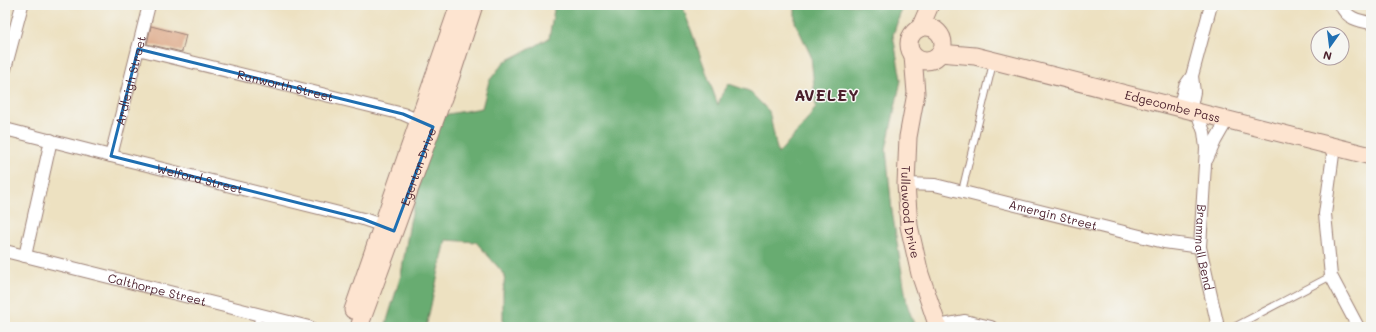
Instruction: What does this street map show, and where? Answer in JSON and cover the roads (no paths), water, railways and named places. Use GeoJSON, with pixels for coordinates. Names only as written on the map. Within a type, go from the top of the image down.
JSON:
{"type":"FeatureCollection","features":[{"type":"Feature","properties":{"kind":"street"},"geometry":{"type":"LineString","coordinates":[[5,69],[9,41],[22,5]]}},
{"type":"Feature","properties":{"kind":"street","name":"Ardleigh Street"},"geometry":{"type":"LineString","coordinates":[[111,156],[149,5]]}},
{"type":"Feature","properties":{"kind":"street"},"geometry":{"type":"LineString","coordinates":[[931,5],[933,42]]}},
{"type":"Feature","properties":{"kind":"street"},"geometry":{"type":"LineString","coordinates":[[1189,110],[1185,86],[1192,76],[1211,5]]}},
{"type":"Feature","properties":{"kind":"street"},"geometry":{"type":"LineString","coordinates":[[1341,5],[1348,14],[1357,20],[1371,24]]}},
{"type":"Feature","properties":{"kind":"street","name":"Egerton Drive"},"geometry":{"type":"LineString","coordinates":[[347,327],[388,228],[467,6]]}},
{"type":"Feature","properties":{"kind":"street","name":"Tullawood Drive"},"geometry":{"type":"LineString","coordinates":[[916,93],[913,56],[910,51],[909,40],[912,35],[933,42],[916,93],[908,137],[906,184],[909,226],[920,274],[938,326]]}},
{"type":"Feature","properties":{"kind":"street","name":"Edgecombe Pass"},"geometry":{"type":"LineString","coordinates":[[913,56],[921,60],[933,42],[994,61],[1371,156]]}},
{"type":"Feature","properties":{"kind":"street","name":"Ranworth Street"},"geometry":{"type":"LineString","coordinates":[[138,49],[403,114],[426,124]]}},
{"type":"Feature","properties":{"kind":"street","name":"Brammall Bend"},"geometry":{"type":"LineString","coordinates":[[1189,110],[1204,132],[1206,148],[1200,246],[1218,327]]}},
{"type":"Feature","properties":{"kind":"street","name":"Brammall Bend"},"geometry":{"type":"LineString","coordinates":[[1205,166],[1215,141],[1227,120]]}},
{"type":"Feature","properties":{"kind":"street","name":"Welford Street"},"geometry":{"type":"LineString","coordinates":[[5,129],[363,219],[388,228]]}},
{"type":"Feature","properties":{"kind":"street"},"geometry":{"type":"LineString","coordinates":[[25,256],[52,140]]}},
{"type":"Feature","properties":{"kind":"street"},"geometry":{"type":"LineString","coordinates":[[1334,147],[1325,214],[1331,276],[1357,327]]}},
{"type":"Feature","properties":{"kind":"street","name":"Amergin Street"},"geometry":{"type":"LineString","coordinates":[[906,184],[935,184],[1164,242],[1200,246]]}},
{"type":"Feature","properties":{"kind":"street","name":"Egerton Drive"},"geometry":{"type":"LineString","coordinates":[[359,327],[388,228]]}},
{"type":"Feature","properties":{"kind":"street","name":"Calthorpe Street"},"geometry":{"type":"LineString","coordinates":[[5,251],[309,327]]}},
{"type":"Feature","properties":{"kind":"street"},"geometry":{"type":"LineString","coordinates":[[938,326],[965,321],[991,327]]}},
{"type":"Feature","properties":{"kind":"lane"},"geometry":{"type":"LineString","coordinates":[[962,191],[994,61]]}},
{"type":"Feature","properties":{"kind":"lane"},"geometry":{"type":"LineString","coordinates":[[1234,327],[1331,276]]}},
{"type":"Feature","properties":{"kind":"lane"},"geometry":{"type":"LineString","coordinates":[[256,327],[259,315]]}},
{"type":"Feature","properties":{"kind":"district","name":"AVELEY"},"geometry":{"type":"Point","coordinates":[827,94]}}]}
